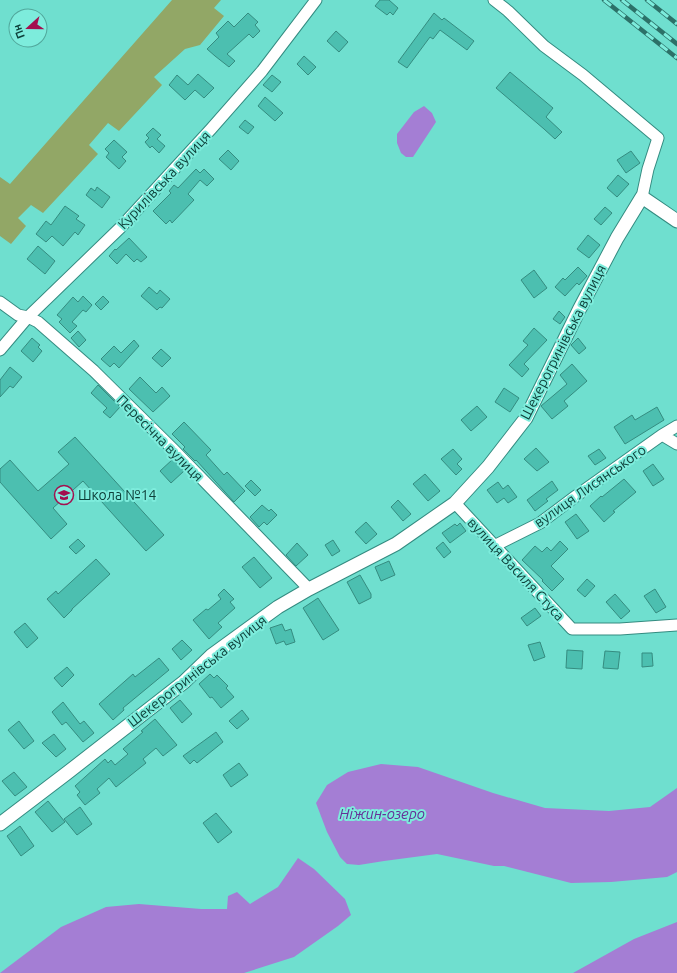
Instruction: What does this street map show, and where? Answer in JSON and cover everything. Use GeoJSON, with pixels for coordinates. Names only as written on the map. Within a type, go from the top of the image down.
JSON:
{"type":"FeatureCollection","features":[{"type":"Feature","properties":{"kind":"street","name":"Курилівська вулиця"},"geometry":{"type":"LineString","coordinates":[[0,350],[28,317],[120,228],[211,129],[262,71],[316,0]]}},
{"type":"Feature","properties":{"kind":"street","name":"Шекерогринівська вулиця"},"geometry":{"type":"LineString","coordinates":[[0,824],[184,682],[212,655],[278,607],[309,589],[396,544],[455,503],[488,466],[526,418],[579,310],[617,238],[642,197],[648,169],[658,138],[583,75],[544,46],[508,11],[494,0]]}},
{"type":"Feature","properties":{"kind":"street"},"geometry":{"type":"LineString","coordinates":[[642,197],[677,221]]}},
{"type":"Feature","properties":{"kind":"street","name":"Пересічна вулиця"},"geometry":{"type":"LineString","coordinates":[[0,302],[18,315],[28,317],[38,322],[94,371],[174,450],[309,589]]}},
{"type":"Feature","properties":{"kind":"street","name":"вулиця Лисянського"},"geometry":{"type":"LineString","coordinates":[[494,546],[540,523],[662,435],[677,426]]}},
{"type":"Feature","properties":{"kind":"street"},"geometry":{"type":"LineString","coordinates":[[662,435],[677,444]]}},
{"type":"Feature","properties":{"kind":"street","name":"вулиця Василя Стуса"},"geometry":{"type":"LineString","coordinates":[[455,503],[572,629],[620,629],[677,625]]}},
{"type":"Feature","properties":{"kind":"green space"},"geometry":{"type":"Polygon","coordinates":[[[172,0],[221,0],[214,8],[224,16],[200,45],[185,49],[154,77],[162,85],[119,131],[108,123],[89,145],[98,154],[43,213],[31,205],[18,218],[26,226],[11,244],[0,236],[0,177],[10,184],[172,0]]]}},
{"type":"Feature","properties":{"kind":"water"},"geometry":{"type":"Polygon","coordinates":[[[424,106],[432,113],[436,122],[413,157],[406,157],[401,153],[397,143],[397,134],[414,112],[424,106]]]}},
{"type":"Feature","properties":{"kind":"water","name":"Ніжин-озеро"},"geometry":{"type":"Polygon","coordinates":[[[381,764],[418,767],[493,793],[545,808],[609,811],[650,807],[677,788],[677,872],[667,877],[611,882],[571,883],[504,866],[494,866],[437,854],[359,865],[347,864],[340,857],[327,832],[316,803],[327,785],[348,772],[381,764]]]}},
{"type":"Feature","properties":{"kind":"water"},"geometry":{"type":"Polygon","coordinates":[[[298,858],[314,869],[345,899],[351,915],[294,957],[244,973],[0,973],[61,927],[106,907],[139,904],[201,909],[227,909],[228,896],[237,892],[250,904],[278,887],[298,858]]]}},
{"type":"Feature","properties":{"kind":"water"},"geometry":{"type":"Polygon","coordinates":[[[677,922],[677,973],[573,973],[634,939],[677,922]]]}},
{"type":"Feature","properties":{"kind":"building"},"geometry":{"type":"Polygon","coordinates":[[[380,0],[389,0],[398,8],[393,15],[390,12],[387,15],[375,6],[380,0]]]}},
{"type":"Feature","properties":{"kind":"building"},"geometry":{"type":"Polygon","coordinates":[[[248,13],[258,22],[255,25],[260,31],[253,38],[249,34],[227,54],[235,61],[229,67],[207,49],[219,37],[216,33],[228,21],[234,27],[248,13]]]}},
{"type":"Feature","properties":{"kind":"building"},"geometry":{"type":"Polygon","coordinates":[[[434,13],[442,20],[444,18],[474,41],[467,50],[440,30],[433,39],[430,37],[407,68],[398,62],[434,13]]]}},
{"type":"Feature","properties":{"kind":"building"},"geometry":{"type":"Polygon","coordinates":[[[336,31],[348,42],[339,52],[327,41],[336,31]]]}},
{"type":"Feature","properties":{"kind":"building"},"geometry":{"type":"Polygon","coordinates":[[[304,56],[316,67],[308,75],[297,64],[304,56]]]}},
{"type":"Feature","properties":{"kind":"building"},"geometry":{"type":"Polygon","coordinates":[[[510,72],[553,108],[546,117],[562,132],[555,139],[496,88],[510,72]]]}},
{"type":"Feature","properties":{"kind":"building"},"geometry":{"type":"Polygon","coordinates":[[[198,74],[214,88],[204,98],[195,90],[185,100],[169,85],[177,75],[188,85],[198,74]]]}},
{"type":"Feature","properties":{"kind":"building"},"geometry":{"type":"Polygon","coordinates":[[[272,75],[281,82],[272,92],[263,85],[272,75]]]}},
{"type":"Feature","properties":{"kind":"building"},"geometry":{"type":"Polygon","coordinates":[[[265,97],[283,113],[275,121],[258,106],[265,97]]]}},
{"type":"Feature","properties":{"kind":"building"},"geometry":{"type":"Polygon","coordinates":[[[245,120],[254,127],[248,134],[239,127],[245,120]]]}},
{"type":"Feature","properties":{"kind":"building"},"geometry":{"type":"Polygon","coordinates":[[[153,128],[161,135],[157,139],[165,146],[159,153],[152,146],[150,148],[145,142],[149,138],[146,135],[153,128]]]}},
{"type":"Feature","properties":{"kind":"building"},"geometry":{"type":"Polygon","coordinates":[[[114,140],[127,152],[122,157],[126,161],[119,169],[106,157],[109,153],[105,149],[114,140]]]}},
{"type":"Feature","properties":{"kind":"building"},"geometry":{"type":"Polygon","coordinates":[[[228,150],[239,161],[231,170],[219,159],[228,150]]]}},
{"type":"Feature","properties":{"kind":"building"},"geometry":{"type":"Polygon","coordinates":[[[631,151],[640,163],[626,173],[617,160],[631,151]]]}},
{"type":"Feature","properties":{"kind":"building"},"geometry":{"type":"Polygon","coordinates":[[[196,169],[200,173],[204,169],[214,179],[207,186],[200,180],[188,194],[194,200],[172,223],[170,220],[166,224],[153,211],[171,193],[169,191],[174,185],[178,188],[196,169]]]}},
{"type":"Feature","properties":{"kind":"building"},"geometry":{"type":"Polygon","coordinates":[[[618,175],[629,184],[617,197],[607,188],[618,175]]]}},
{"type":"Feature","properties":{"kind":"building"},"geometry":{"type":"Polygon","coordinates":[[[97,187],[110,197],[102,208],[86,195],[91,188],[95,191],[97,187]]]}},
{"type":"Feature","properties":{"kind":"building"},"geometry":{"type":"Polygon","coordinates":[[[65,206],[79,216],[76,219],[85,225],[78,235],[75,232],[63,246],[52,236],[46,242],[36,234],[46,221],[51,225],[65,206]]]}},
{"type":"Feature","properties":{"kind":"building"},"geometry":{"type":"Polygon","coordinates":[[[605,207],[612,213],[601,225],[594,219],[605,207]]]}},
{"type":"Feature","properties":{"kind":"building"},"geometry":{"type":"Polygon","coordinates":[[[588,235],[600,245],[589,258],[577,249],[588,235]]]}},
{"type":"Feature","properties":{"kind":"building"},"geometry":{"type":"Polygon","coordinates":[[[129,238],[147,257],[141,262],[137,259],[134,262],[126,254],[117,264],[109,256],[129,238]]]}},
{"type":"Feature","properties":{"kind":"building"},"geometry":{"type":"Polygon","coordinates":[[[38,246],[55,261],[45,274],[27,259],[38,246]]]}},
{"type":"Feature","properties":{"kind":"building"},"geometry":{"type":"Polygon","coordinates":[[[578,267],[587,276],[579,285],[577,283],[565,296],[555,287],[563,278],[565,280],[578,267]]]}},
{"type":"Feature","properties":{"kind":"building"},"geometry":{"type":"Polygon","coordinates":[[[534,270],[547,288],[534,298],[521,280],[534,270]]]}},
{"type":"Feature","properties":{"kind":"building"},"geometry":{"type":"Polygon","coordinates":[[[149,287],[157,294],[160,290],[170,299],[162,308],[160,307],[157,310],[141,296],[149,287]]]}},
{"type":"Feature","properties":{"kind":"building"},"geometry":{"type":"Polygon","coordinates":[[[83,296],[92,305],[86,312],[83,310],[72,322],[77,326],[70,333],[59,322],[62,319],[57,315],[73,297],[78,302],[83,296]]]}},
{"type":"Feature","properties":{"kind":"building"},"geometry":{"type":"Polygon","coordinates":[[[103,296],[109,302],[101,310],[95,304],[103,296]]]}},
{"type":"Feature","properties":{"kind":"building"},"geometry":{"type":"Polygon","coordinates":[[[559,311],[565,317],[560,324],[553,319],[559,311]]]}},
{"type":"Feature","properties":{"kind":"building"},"geometry":{"type":"Polygon","coordinates":[[[534,328],[547,340],[524,364],[529,369],[522,377],[509,365],[528,345],[523,341],[534,328]]]}},
{"type":"Feature","properties":{"kind":"building"},"geometry":{"type":"Polygon","coordinates":[[[78,331],[86,340],[79,347],[71,338],[78,331]]]}},
{"type":"Feature","properties":{"kind":"building"},"geometry":{"type":"Polygon","coordinates":[[[32,338],[40,345],[38,347],[42,351],[33,362],[21,351],[32,338]]]}},
{"type":"Feature","properties":{"kind":"building"},"geometry":{"type":"Polygon","coordinates":[[[578,338],[586,348],[579,354],[571,345],[578,338]]]}},
{"type":"Feature","properties":{"kind":"building"},"geometry":{"type":"Polygon","coordinates":[[[134,340],[139,346],[119,368],[114,363],[110,367],[101,359],[114,346],[121,353],[134,340]]]}},
{"type":"Feature","properties":{"kind":"building"},"geometry":{"type":"Polygon","coordinates":[[[161,349],[171,358],[162,367],[152,358],[161,349]]]}},
{"type":"Feature","properties":{"kind":"building"},"geometry":{"type":"Polygon","coordinates":[[[572,364],[587,381],[564,401],[568,406],[552,419],[541,406],[567,384],[560,375],[572,364]]]}},
{"type":"Feature","properties":{"kind":"building"},"geometry":{"type":"Polygon","coordinates":[[[10,367],[22,377],[13,388],[10,386],[0,397],[0,380],[10,367]]]}},
{"type":"Feature","properties":{"kind":"building"},"geometry":{"type":"Polygon","coordinates":[[[140,377],[156,393],[162,387],[170,396],[153,412],[129,389],[140,377]]]}},
{"type":"Feature","properties":{"kind":"building"},"geometry":{"type":"Polygon","coordinates":[[[98,385],[120,407],[110,418],[103,412],[107,408],[91,393],[98,385]]]}},
{"type":"Feature","properties":{"kind":"building"},"geometry":{"type":"Polygon","coordinates":[[[504,388],[519,398],[510,412],[495,402],[504,388]]]}},
{"type":"Feature","properties":{"kind":"building"},"geometry":{"type":"Polygon","coordinates":[[[477,406],[487,417],[471,431],[461,420],[477,406]]]}},
{"type":"Feature","properties":{"kind":"building"},"geometry":{"type":"Polygon","coordinates":[[[657,407],[664,420],[625,444],[614,427],[632,415],[635,420],[657,407]]]}},
{"type":"Feature","properties":{"kind":"building"},"geometry":{"type":"Polygon","coordinates":[[[184,422],[211,450],[206,455],[224,475],[227,472],[245,491],[234,502],[196,460],[195,461],[183,449],[185,447],[172,434],[184,422]]]}},
{"type":"Feature","properties":{"kind":"building"},"geometry":{"type":"Polygon","coordinates":[[[75,437],[164,535],[146,551],[83,481],[53,508],[67,524],[51,539],[0,482],[0,469],[10,460],[38,491],[69,464],[58,452],[75,437]]]}},
{"type":"Feature","properties":{"kind":"building"},"geometry":{"type":"Polygon","coordinates":[[[536,448],[549,462],[537,471],[524,459],[536,448]]]}},
{"type":"Feature","properties":{"kind":"building"},"geometry":{"type":"Polygon","coordinates":[[[453,449],[462,459],[457,464],[462,469],[456,475],[441,459],[453,449]]]}},
{"type":"Feature","properties":{"kind":"building"},"geometry":{"type":"Polygon","coordinates":[[[599,449],[606,458],[595,465],[588,456],[599,449]]]}},
{"type":"Feature","properties":{"kind":"building"},"geometry":{"type":"Polygon","coordinates":[[[173,459],[184,471],[171,483],[160,471],[173,459]]]}},
{"type":"Feature","properties":{"kind":"building"},"geometry":{"type":"Polygon","coordinates":[[[653,464],[664,479],[653,486],[643,471],[653,464]]]}},
{"type":"Feature","properties":{"kind":"building"},"geometry":{"type":"Polygon","coordinates":[[[425,474],[440,491],[428,501],[413,484],[425,474]]]}},
{"type":"Feature","properties":{"kind":"building"},"geometry":{"type":"Polygon","coordinates":[[[624,479],[636,492],[613,511],[615,512],[604,522],[590,506],[624,479]]]}},
{"type":"Feature","properties":{"kind":"building"},"geometry":{"type":"Polygon","coordinates":[[[251,480],[261,490],[255,496],[245,486],[251,480]]]}},
{"type":"Feature","properties":{"kind":"building"},"geometry":{"type":"Polygon","coordinates":[[[552,481],[558,490],[546,499],[548,501],[535,511],[527,500],[552,481]]]}},
{"type":"Feature","properties":{"kind":"building"},"geometry":{"type":"Polygon","coordinates":[[[498,482],[503,489],[508,485],[517,497],[508,503],[504,498],[497,503],[487,490],[498,482]]]}},
{"type":"Feature","properties":{"kind":"building"},"geometry":{"type":"Polygon","coordinates":[[[398,500],[411,514],[403,521],[391,507],[398,500]]]}},
{"type":"Feature","properties":{"kind":"building"},"geometry":{"type":"Polygon","coordinates":[[[262,505],[269,511],[271,509],[277,515],[267,525],[264,522],[259,527],[250,517],[262,505]]]}},
{"type":"Feature","properties":{"kind":"building"},"geometry":{"type":"Polygon","coordinates":[[[576,514],[589,531],[577,539],[565,522],[576,514]]]}},
{"type":"Feature","properties":{"kind":"building"},"geometry":{"type":"Polygon","coordinates":[[[366,522],[377,534],[366,544],[355,532],[366,522]]]}},
{"type":"Feature","properties":{"kind":"building"},"geometry":{"type":"Polygon","coordinates":[[[460,523],[466,531],[450,543],[442,533],[455,524],[457,526],[460,523]]]}},
{"type":"Feature","properties":{"kind":"building"},"geometry":{"type":"Polygon","coordinates":[[[78,539],[85,546],[76,554],[69,547],[78,539]]]}},
{"type":"Feature","properties":{"kind":"building"},"geometry":{"type":"Polygon","coordinates":[[[333,540],[340,551],[332,556],[325,545],[333,540]]]}},
{"type":"Feature","properties":{"kind":"building"},"geometry":{"type":"Polygon","coordinates":[[[560,541],[568,549],[551,566],[564,579],[552,591],[522,560],[535,546],[542,552],[547,547],[551,551],[560,541]]]}},
{"type":"Feature","properties":{"kind":"building"},"geometry":{"type":"Polygon","coordinates":[[[443,542],[451,552],[444,558],[436,548],[443,542]]]}},
{"type":"Feature","properties":{"kind":"building"},"geometry":{"type":"Polygon","coordinates":[[[297,543],[308,555],[296,566],[286,555],[297,543]]]}},
{"type":"Feature","properties":{"kind":"building"},"geometry":{"type":"Polygon","coordinates":[[[254,557],[272,578],[260,588],[242,567],[254,557]]]}},
{"type":"Feature","properties":{"kind":"building"},"geometry":{"type":"Polygon","coordinates":[[[96,559],[110,574],[64,618],[47,599],[56,591],[58,594],[96,559]]]}},
{"type":"Feature","properties":{"kind":"building"},"geometry":{"type":"Polygon","coordinates":[[[389,561],[395,575],[381,581],[375,567],[389,561]]]}},
{"type":"Feature","properties":{"kind":"building"},"geometry":{"type":"Polygon","coordinates":[[[360,575],[371,594],[371,598],[359,604],[347,582],[360,575]]]}},
{"type":"Feature","properties":{"kind":"building"},"geometry":{"type":"Polygon","coordinates":[[[587,579],[595,586],[585,597],[577,590],[587,579]]]}},
{"type":"Feature","properties":{"kind":"building"},"geometry":{"type":"Polygon","coordinates":[[[224,589],[234,599],[230,602],[235,608],[218,623],[222,627],[209,639],[193,620],[221,599],[218,595],[224,589]]]}},
{"type":"Feature","properties":{"kind":"building"},"geometry":{"type":"Polygon","coordinates":[[[655,589],[666,607],[656,613],[644,596],[655,589]]]}},
{"type":"Feature","properties":{"kind":"building"},"geometry":{"type":"Polygon","coordinates":[[[615,594],[630,611],[621,619],[606,602],[615,594]]]}},
{"type":"Feature","properties":{"kind":"building"},"geometry":{"type":"Polygon","coordinates":[[[318,598],[339,630],[323,640],[303,608],[318,598]]]}},
{"type":"Feature","properties":{"kind":"building"},"geometry":{"type":"Polygon","coordinates":[[[535,608],[541,616],[527,626],[521,618],[535,608]]]}},
{"type":"Feature","properties":{"kind":"building"},"geometry":{"type":"Polygon","coordinates":[[[25,623],[38,638],[27,648],[14,632],[25,623]]]}},
{"type":"Feature","properties":{"kind":"building"},"geometry":{"type":"Polygon","coordinates":[[[282,624],[285,631],[291,629],[295,642],[286,645],[284,641],[276,644],[270,628],[282,624]]]}},
{"type":"Feature","properties":{"kind":"building"},"geometry":{"type":"Polygon","coordinates":[[[182,640],[192,650],[181,660],[172,649],[182,640]]]}},
{"type":"Feature","properties":{"kind":"building"},"geometry":{"type":"Polygon","coordinates":[[[540,642],[545,657],[534,661],[528,645],[540,642]]]}},
{"type":"Feature","properties":{"kind":"building"},"geometry":{"type":"Polygon","coordinates":[[[567,650],[583,651],[582,669],[566,668],[567,650]]]}},
{"type":"Feature","properties":{"kind":"building"},"geometry":{"type":"Polygon","coordinates":[[[605,651],[620,652],[618,669],[603,668],[605,651]]]}},
{"type":"Feature","properties":{"kind":"building"},"geometry":{"type":"Polygon","coordinates":[[[642,653],[652,653],[653,666],[642,667],[642,653]]]}},
{"type":"Feature","properties":{"kind":"building"},"geometry":{"type":"Polygon","coordinates":[[[159,658],[169,670],[123,708],[124,710],[113,720],[99,704],[133,674],[135,677],[159,658]]]}},
{"type":"Feature","properties":{"kind":"building"},"geometry":{"type":"Polygon","coordinates":[[[67,667],[74,675],[62,687],[54,678],[67,667]]]}},
{"type":"Feature","properties":{"kind":"building"},"geometry":{"type":"Polygon","coordinates":[[[210,674],[214,678],[217,675],[228,686],[226,688],[234,697],[221,708],[212,697],[210,698],[199,684],[210,674]]]}},
{"type":"Feature","properties":{"kind":"building"},"geometry":{"type":"Polygon","coordinates":[[[180,700],[192,714],[182,723],[170,708],[180,700]]]}},
{"type":"Feature","properties":{"kind":"building"},"geometry":{"type":"Polygon","coordinates":[[[63,702],[80,724],[84,721],[94,733],[83,742],[66,722],[62,725],[52,712],[63,702]]]}},
{"type":"Feature","properties":{"kind":"building"},"geometry":{"type":"Polygon","coordinates":[[[242,710],[249,719],[237,729],[229,721],[242,710]]]}},
{"type":"Feature","properties":{"kind":"building"},"geometry":{"type":"Polygon","coordinates":[[[155,719],[177,745],[163,756],[156,748],[143,759],[146,763],[116,787],[109,778],[97,789],[100,793],[85,805],[77,795],[80,792],[75,786],[105,759],[108,763],[111,760],[115,765],[128,754],[123,749],[143,732],[141,731],[155,719]]]}},
{"type":"Feature","properties":{"kind":"building"},"geometry":{"type":"Polygon","coordinates":[[[19,721],[34,741],[24,749],[8,730],[19,721]]]}},
{"type":"Feature","properties":{"kind":"building"},"geometry":{"type":"Polygon","coordinates":[[[216,732],[223,742],[197,763],[194,760],[190,764],[183,756],[216,732]]]}},
{"type":"Feature","properties":{"kind":"building"},"geometry":{"type":"Polygon","coordinates":[[[54,734],[66,749],[56,757],[42,743],[54,734]]]}},
{"type":"Feature","properties":{"kind":"building"},"geometry":{"type":"Polygon","coordinates":[[[239,763],[248,775],[231,787],[223,775],[239,763]]]}},
{"type":"Feature","properties":{"kind":"building"},"geometry":{"type":"Polygon","coordinates":[[[14,772],[27,787],[15,796],[2,781],[14,772]]]}},
{"type":"Feature","properties":{"kind":"building"},"geometry":{"type":"Polygon","coordinates":[[[48,801],[65,822],[52,832],[35,812],[48,801]]]}},
{"type":"Feature","properties":{"kind":"building"},"geometry":{"type":"Polygon","coordinates":[[[80,807],[92,824],[77,835],[64,819],[80,807]]]}},
{"type":"Feature","properties":{"kind":"building"},"geometry":{"type":"Polygon","coordinates":[[[216,813],[232,832],[218,843],[203,823],[216,813]]]}},
{"type":"Feature","properties":{"kind":"building"},"geometry":{"type":"Polygon","coordinates":[[[20,826],[34,846],[21,856],[7,836],[20,826]]]}},
{"type":"Feature","properties":{"kind":"railway"},"geometry":{"type":"LineString","coordinates":[[604,0],[677,58]]}},
{"type":"Feature","properties":{"kind":"railway"},"geometry":{"type":"LineString","coordinates":[[622,0],[677,44]]}},
{"type":"Feature","properties":{"kind":"railway"},"geometry":{"type":"LineString","coordinates":[[647,0],[677,24]]}},
{"type":"Feature","properties":{"kind":"place","name":"Школа №14"},"geometry":{"type":"Point","coordinates":[64,495]}}]}
